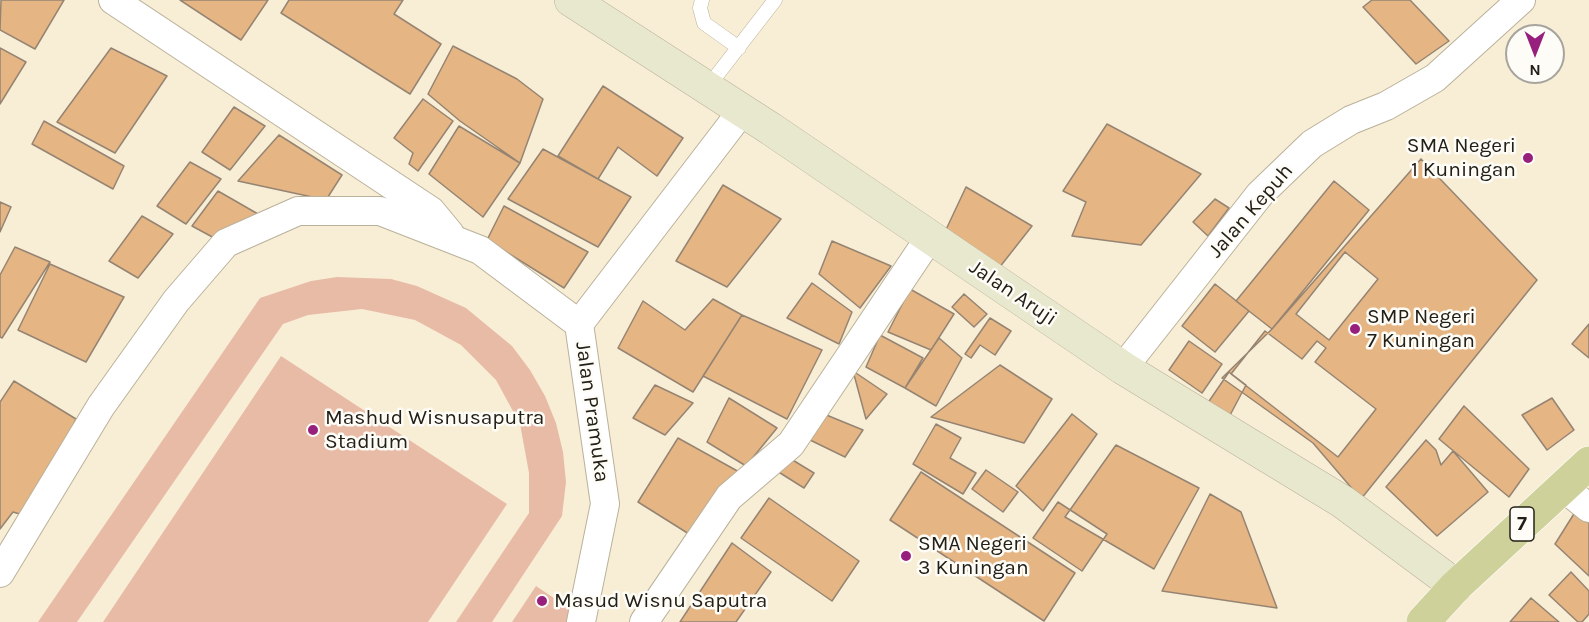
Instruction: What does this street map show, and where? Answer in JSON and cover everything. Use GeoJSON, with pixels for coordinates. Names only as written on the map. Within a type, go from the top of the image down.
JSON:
{"type":"FeatureCollection","features":[{"type":"Feature","properties":{"kind":"main road","name":"7"},"geometry":{"type":"LineString","coordinates":[[1433,619],[1456,586],[1589,463]]}},
{"type":"Feature","properties":{"kind":"street"},"geometry":{"type":"LineString","coordinates":[[113,0],[431,211],[455,241]]}},
{"type":"Feature","properties":{"kind":"street","name":"Jalan Aruji"},"geometry":{"type":"LineString","coordinates":[[571,0],[742,111],[1123,368],[1343,502],[1456,586]]}},
{"type":"Feature","properties":{"kind":"street","name":"Jalan Kepuh"},"geometry":{"type":"LineString","coordinates":[[1123,368],[1260,194],[1312,144],[1351,120],[1386,106],[1435,78],[1469,50],[1521,0]]}},
{"type":"Feature","properties":{"kind":"street","name":"Jalan Pramuka"},"geometry":{"type":"LineString","coordinates":[[581,622],[605,504],[579,324],[742,111]]}},
{"type":"Feature","properties":{"kind":"street"},"geometry":{"type":"LineString","coordinates":[[0,573],[101,406],[177,301],[226,243],[298,211],[380,211],[480,250],[579,324]]}},
{"type":"Feature","properties":{"kind":"street"},"geometry":{"type":"LineString","coordinates":[[644,622],[729,498],[792,444],[930,237]]}},
{"type":"Feature","properties":{"kind":"street"},"geometry":{"type":"LineString","coordinates":[[1563,487],[1589,508]]}},
{"type":"Feature","properties":{"kind":"lane"},"geometry":{"type":"LineString","coordinates":[[702,0],[700,8],[704,22],[739,48]]}},
{"type":"Feature","properties":{"kind":"lane"},"geometry":{"type":"LineString","coordinates":[[707,88],[775,0]]}},
{"type":"Feature","properties":{"kind":"shaded area"},"geometry":{"type":"Polygon","coordinates":[[[337,277],[391,279],[417,286],[466,308],[512,346],[530,370],[545,396],[556,423],[563,452],[566,482],[562,516],[492,622],[456,622],[529,513],[529,473],[520,424],[496,380],[461,345],[415,320],[362,309],[308,315],[283,324],[77,622],[38,622],[260,298],[311,281],[337,277]]]}},
{"type":"Feature","properties":{"kind":"shaded area","name":"Mashud Wisnusaputra Stadium"},"geometry":{"type":"Polygon","coordinates":[[[281,356],[507,504],[428,622],[103,622],[281,356]]]}},
{"type":"Feature","properties":{"kind":"shaded area","name":"Masud Wisnu Saputra"},"geometry":{"type":"Polygon","coordinates":[[[536,586],[579,615],[575,622],[512,622],[536,586]]]}},
{"type":"Feature","properties":{"kind":"building"},"geometry":{"type":"Polygon","coordinates":[[[1,0],[64,0],[35,49],[0,30],[1,0]]]}},
{"type":"Feature","properties":{"kind":"building"},"geometry":{"type":"Polygon","coordinates":[[[180,0],[268,0],[241,40],[180,0]]]}},
{"type":"Feature","properties":{"kind":"building"},"geometry":{"type":"Polygon","coordinates":[[[289,0],[403,0],[394,14],[441,44],[410,94],[281,13],[289,0]]]}},
{"type":"Feature","properties":{"kind":"building"},"geometry":{"type":"Polygon","coordinates":[[[1372,0],[1410,0],[1449,41],[1416,64],[1363,7],[1372,0]]]}},
{"type":"Feature","properties":{"kind":"building"},"geometry":{"type":"Polygon","coordinates":[[[453,46],[517,79],[543,99],[520,163],[460,121],[428,94],[453,46]]]}},
{"type":"Feature","properties":{"kind":"building"},"geometry":{"type":"Polygon","coordinates":[[[0,48],[26,62],[0,104],[0,48]]]}},
{"type":"Feature","properties":{"kind":"building"},"geometry":{"type":"Polygon","coordinates":[[[111,48],[167,76],[115,153],[57,122],[111,48]]]}},
{"type":"Feature","properties":{"kind":"building"},"geometry":{"type":"Polygon","coordinates":[[[603,86],[683,138],[657,176],[618,147],[598,179],[558,156],[603,86]]]}},
{"type":"Feature","properties":{"kind":"building"},"geometry":{"type":"Polygon","coordinates":[[[423,99],[453,121],[418,171],[409,164],[413,153],[394,138],[423,99]]]}},
{"type":"Feature","properties":{"kind":"building"},"geometry":{"type":"Polygon","coordinates":[[[234,107],[265,126],[230,170],[202,152],[234,107]]]}},
{"type":"Feature","properties":{"kind":"building"},"geometry":{"type":"Polygon","coordinates":[[[44,121],[124,166],[113,189],[32,144],[44,121]]]}},
{"type":"Feature","properties":{"kind":"building"},"geometry":{"type":"Polygon","coordinates":[[[1107,124],[1201,174],[1141,245],[1072,236],[1086,202],[1063,191],[1107,124]]]}},
{"type":"Feature","properties":{"kind":"building"},"geometry":{"type":"Polygon","coordinates":[[[459,126],[520,163],[483,217],[429,174],[459,126]]]}},
{"type":"Feature","properties":{"kind":"building"},"geometry":{"type":"Polygon","coordinates":[[[279,135],[342,175],[326,200],[238,181],[279,135]]]}},
{"type":"Feature","properties":{"kind":"building"},"geometry":{"type":"Polygon","coordinates":[[[543,149],[631,197],[598,247],[508,199],[543,149]]]}},
{"type":"Feature","properties":{"kind":"building"},"geometry":{"type":"Polygon","coordinates":[[[1421,159],[1537,280],[1361,499],[1313,443],[1222,378],[1272,329],[1421,159]]]}},
{"type":"Feature","properties":{"kind":"building"},"geometry":{"type":"Polygon","coordinates":[[[190,162],[221,179],[186,224],[157,206],[190,162]]]}},
{"type":"Feature","properties":{"kind":"building"},"geometry":{"type":"Polygon","coordinates":[[[1334,181],[1369,210],[1272,329],[1236,301],[1334,181]]]}},
{"type":"Feature","properties":{"kind":"building"},"geometry":{"type":"Polygon","coordinates":[[[723,185],[781,219],[727,287],[676,261],[723,185]]]}},
{"type":"Feature","properties":{"kind":"building"},"geometry":{"type":"Polygon","coordinates":[[[966,187],[1032,226],[999,268],[943,236],[966,187]]]}},
{"type":"Feature","properties":{"kind":"building"},"geometry":{"type":"Polygon","coordinates":[[[218,191],[258,214],[216,239],[192,226],[218,191]]]}},
{"type":"Feature","properties":{"kind":"building"},"geometry":{"type":"Polygon","coordinates":[[[1215,199],[1229,208],[1208,236],[1193,222],[1215,199]]]}},
{"type":"Feature","properties":{"kind":"building"},"geometry":{"type":"Polygon","coordinates":[[[0,202],[11,207],[0,232],[0,202]]]}},
{"type":"Feature","properties":{"kind":"building"},"geometry":{"type":"Polygon","coordinates":[[[504,206],[588,252],[564,288],[487,240],[504,206]]]}},
{"type":"Feature","properties":{"kind":"building"},"geometry":{"type":"Polygon","coordinates":[[[142,216],[173,234],[138,278],[109,261],[142,216]]]}},
{"type":"Feature","properties":{"kind":"building"},"geometry":{"type":"Polygon","coordinates":[[[832,241],[891,266],[860,308],[819,274],[832,241]]]}},
{"type":"Feature","properties":{"kind":"building"},"geometry":{"type":"Polygon","coordinates":[[[15,247],[50,262],[2,338],[0,337],[0,275],[15,247]]]}},
{"type":"Feature","properties":{"kind":"building"},"geometry":{"type":"Polygon","coordinates":[[[1345,252],[1378,279],[1329,340],[1296,314],[1345,252]]]}},
{"type":"Feature","properties":{"kind":"building"},"geometry":{"type":"Polygon","coordinates":[[[50,264],[124,297],[86,362],[18,330],[50,264]]]}},
{"type":"Feature","properties":{"kind":"building"},"geometry":{"type":"Polygon","coordinates":[[[812,283],[852,312],[839,344],[787,318],[812,283]]]}},
{"type":"Feature","properties":{"kind":"building"},"geometry":{"type":"Polygon","coordinates":[[[1215,284],[1249,311],[1215,352],[1182,326],[1215,284]]]}},
{"type":"Feature","properties":{"kind":"building"},"geometry":{"type":"Polygon","coordinates":[[[910,289],[954,314],[931,350],[888,332],[910,289]]]}},
{"type":"Feature","properties":{"kind":"building"},"geometry":{"type":"Polygon","coordinates":[[[964,294],[987,314],[974,327],[952,307],[964,294]]]}},
{"type":"Feature","properties":{"kind":"building"},"geometry":{"type":"Polygon","coordinates":[[[713,299],[742,315],[693,392],[618,348],[643,301],[685,330],[713,299]]]}},
{"type":"Feature","properties":{"kind":"building"},"geometry":{"type":"Polygon","coordinates":[[[742,315],[822,350],[787,419],[703,376],[742,315]]]}},
{"type":"Feature","properties":{"kind":"building"},"geometry":{"type":"Polygon","coordinates":[[[990,318],[1011,331],[995,355],[980,345],[971,358],[965,354],[990,318]]]}},
{"type":"Feature","properties":{"kind":"building"},"geometry":{"type":"Polygon","coordinates":[[[1589,324],[1589,358],[1572,344],[1589,324]]]}},
{"type":"Feature","properties":{"kind":"building"},"geometry":{"type":"Polygon","coordinates":[[[1265,331],[1302,359],[1317,341],[1326,348],[1315,362],[1376,409],[1338,457],[1231,374],[1265,331]]]}},
{"type":"Feature","properties":{"kind":"building"},"geometry":{"type":"Polygon","coordinates":[[[880,335],[923,358],[905,388],[866,367],[880,335]]]}},
{"type":"Feature","properties":{"kind":"building"},"geometry":{"type":"Polygon","coordinates":[[[939,338],[962,358],[936,406],[905,388],[939,338]]]}},
{"type":"Feature","properties":{"kind":"building"},"geometry":{"type":"Polygon","coordinates":[[[1189,341],[1222,364],[1202,393],[1169,370],[1189,341]]]}},
{"type":"Feature","properties":{"kind":"building"},"geometry":{"type":"Polygon","coordinates":[[[1000,365],[1052,399],[1024,443],[931,417],[1000,365]]]}},
{"type":"Feature","properties":{"kind":"building"},"geometry":{"type":"Polygon","coordinates":[[[853,371],[887,394],[866,419],[853,371]]]}},
{"type":"Feature","properties":{"kind":"building"},"geometry":{"type":"Polygon","coordinates":[[[1229,372],[1246,385],[1228,419],[1205,407],[1229,372]]]}},
{"type":"Feature","properties":{"kind":"building"},"geometry":{"type":"Polygon","coordinates":[[[14,381],[76,419],[59,456],[23,515],[13,512],[0,529],[0,402],[14,381]]]}},
{"type":"Feature","properties":{"kind":"building"},"geometry":{"type":"Polygon","coordinates":[[[655,385],[693,403],[665,435],[633,418],[655,385]]]}},
{"type":"Feature","properties":{"kind":"building"},"geometry":{"type":"Polygon","coordinates":[[[729,398],[777,428],[746,466],[707,442],[729,398]]]}},
{"type":"Feature","properties":{"kind":"building"},"geometry":{"type":"Polygon","coordinates":[[[1552,398],[1574,430],[1547,450],[1522,415],[1552,398]]]}},
{"type":"Feature","properties":{"kind":"building"},"geometry":{"type":"Polygon","coordinates":[[[1464,406],[1529,469],[1509,497],[1439,439],[1464,406]]]}},
{"type":"Feature","properties":{"kind":"building"},"geometry":{"type":"Polygon","coordinates":[[[824,414],[863,430],[845,457],[810,440],[824,414]]]}},
{"type":"Feature","properties":{"kind":"building"},"geometry":{"type":"Polygon","coordinates":[[[1072,414],[1097,434],[1043,511],[1016,486],[1072,414]]]}},
{"type":"Feature","properties":{"kind":"building"},"geometry":{"type":"Polygon","coordinates":[[[936,424],[961,438],[950,458],[976,473],[963,494],[913,464],[936,424]]]}},
{"type":"Feature","properties":{"kind":"building"},"geometry":{"type":"Polygon","coordinates":[[[678,438],[741,473],[689,534],[638,502],[678,438]]]}},
{"type":"Feature","properties":{"kind":"building"},"geometry":{"type":"Polygon","coordinates":[[[1426,440],[1436,450],[1441,465],[1453,451],[1488,492],[1437,536],[1386,487],[1426,440]]]}},
{"type":"Feature","properties":{"kind":"building"},"geometry":{"type":"Polygon","coordinates":[[[1116,445],[1199,488],[1154,569],[1065,517],[1116,445]]]}},
{"type":"Feature","properties":{"kind":"building"},"geometry":{"type":"Polygon","coordinates":[[[786,456],[814,473],[804,488],[777,471],[786,456]]]}},
{"type":"Feature","properties":{"kind":"building"},"geometry":{"type":"Polygon","coordinates":[[[986,470],[1018,492],[1003,512],[972,489],[986,470]]]}},
{"type":"Feature","properties":{"kind":"building"},"geometry":{"type":"Polygon","coordinates":[[[921,472],[1075,573],[1044,621],[890,520],[921,472]]]}},
{"type":"Feature","properties":{"kind":"building"},"geometry":{"type":"Polygon","coordinates":[[[1210,494],[1241,512],[1277,608],[1162,591],[1210,494]]]}},
{"type":"Feature","properties":{"kind":"building"},"geometry":{"type":"Polygon","coordinates":[[[769,498],[859,561],[832,601],[741,538],[769,498]]]}},
{"type":"Feature","properties":{"kind":"building"},"geometry":{"type":"Polygon","coordinates":[[[1058,502],[1107,534],[1082,571],[1033,538],[1058,502]]]}},
{"type":"Feature","properties":{"kind":"building"},"geometry":{"type":"Polygon","coordinates":[[[1577,509],[1589,522],[1589,576],[1555,544],[1577,509]]]}},
{"type":"Feature","properties":{"kind":"building"},"geometry":{"type":"Polygon","coordinates":[[[732,543],[771,572],[736,622],[680,622],[732,543]]]}},
{"type":"Feature","properties":{"kind":"building"},"geometry":{"type":"Polygon","coordinates":[[[1571,572],[1589,591],[1589,614],[1582,622],[1578,622],[1549,595],[1571,572]]]}},
{"type":"Feature","properties":{"kind":"building"},"geometry":{"type":"Polygon","coordinates":[[[1531,598],[1559,622],[1510,622],[1531,598]]]}},
{"type":"Feature","properties":{"kind":"place","name":"SMA Negeri 1 Kuningan"},"geometry":{"type":"Point","coordinates":[1528,158]}},
{"type":"Feature","properties":{"kind":"place","name":"SMP Negeri 7 Kuningan"},"geometry":{"type":"Point","coordinates":[1355,329]}},
{"type":"Feature","properties":{"kind":"place","name":"Mashud Wisnusaputra Stadium"},"geometry":{"type":"Point","coordinates":[313,430]}},
{"type":"Feature","properties":{"kind":"place","name":"SMA Negeri 3 Kuningan"},"geometry":{"type":"Point","coordinates":[906,556]}},
{"type":"Feature","properties":{"kind":"place","name":"Masud Wisnu Saputra"},"geometry":{"type":"Point","coordinates":[542,601]}}]}
